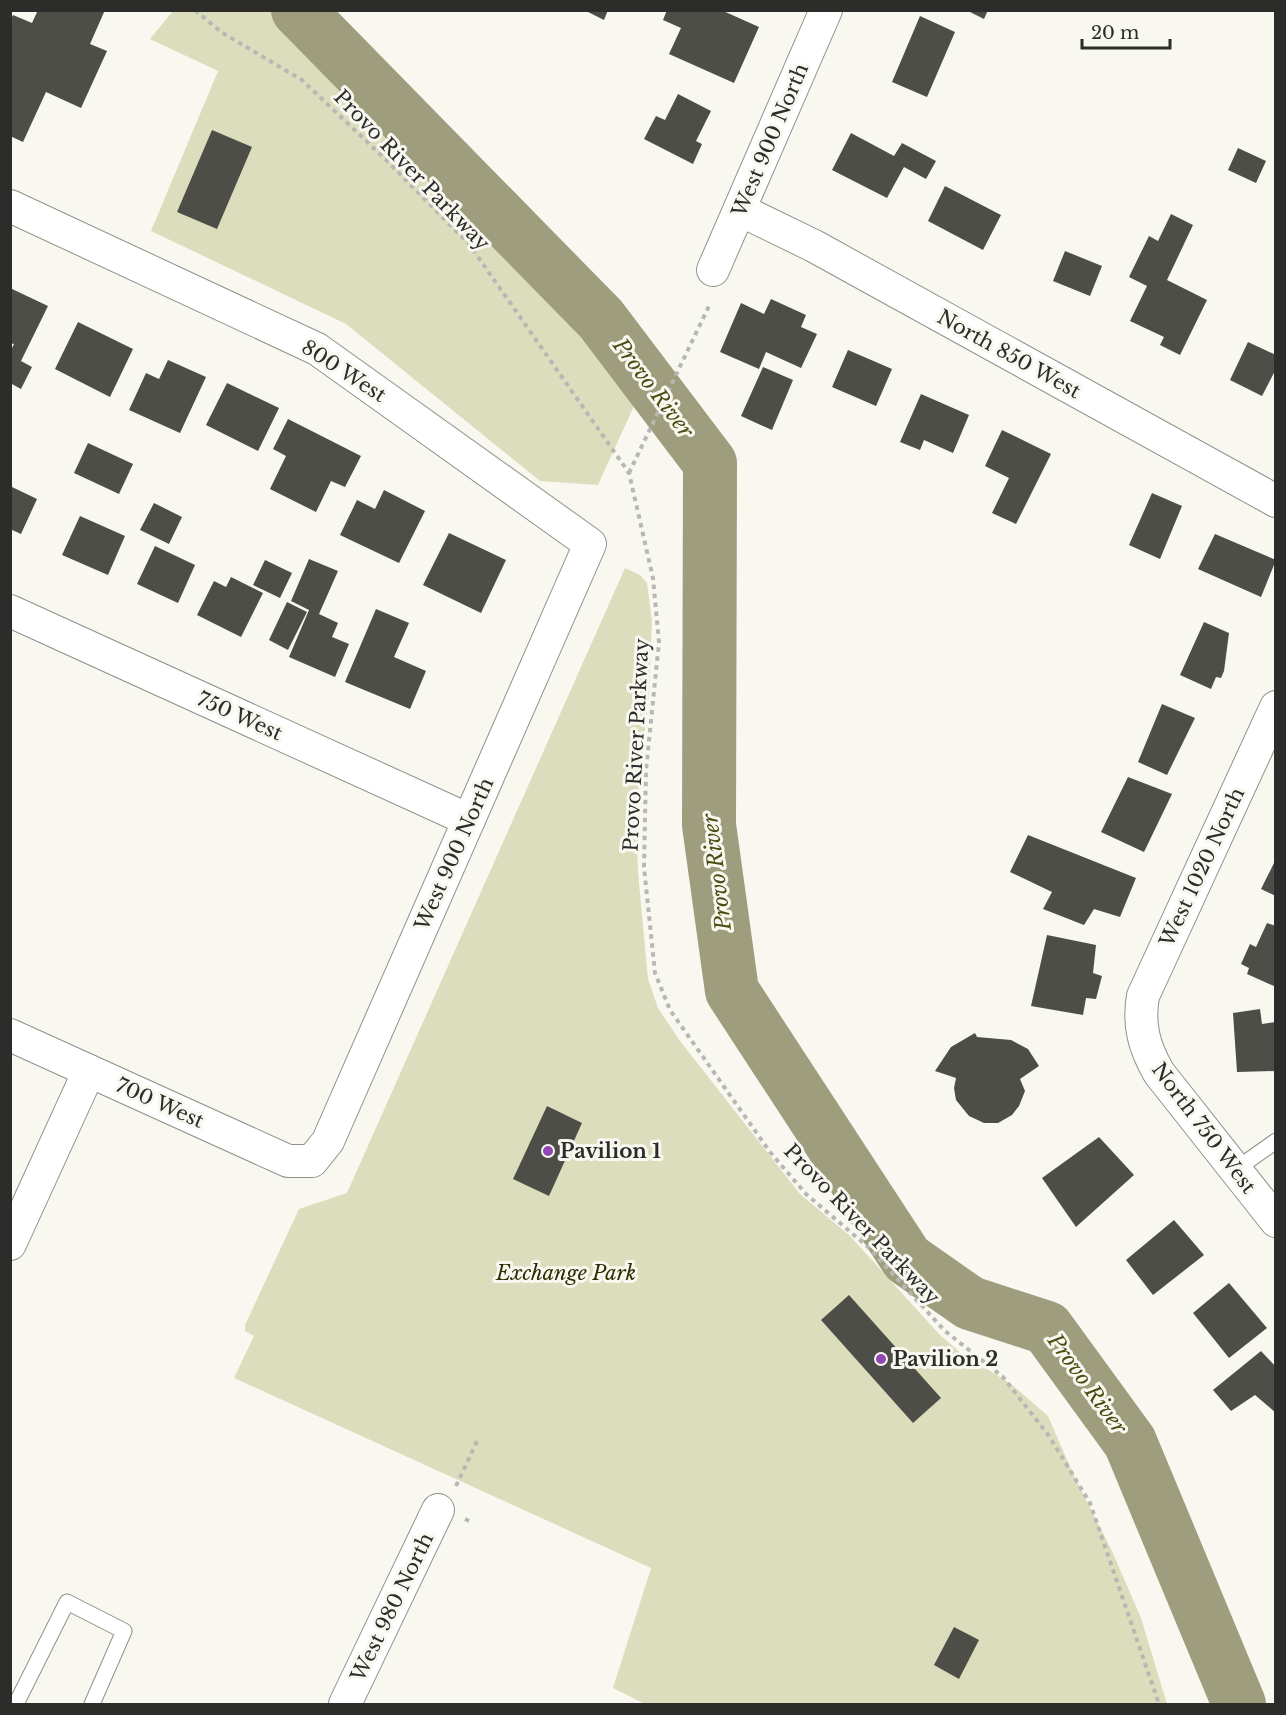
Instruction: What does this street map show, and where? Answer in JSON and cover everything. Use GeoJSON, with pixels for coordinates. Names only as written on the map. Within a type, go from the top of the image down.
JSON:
{"type":"FeatureCollection","features":[{"type":"Feature","properties":{"kind":"street","name":"West 900 North"},"geometry":{"type":"LineString","coordinates":[[713,270],[826,10]]}},
{"type":"Feature","properties":{"kind":"street","name":"800 West"},"geometry":{"type":"LineString","coordinates":[[10,207],[317,349],[590,544]]}},
{"type":"Feature","properties":{"kind":"street","name":"North 850 West"},"geometry":{"type":"LineString","coordinates":[[740,210],[825,252],[1275,501]]}},
{"type":"Feature","properties":{"kind":"street","name":"West 900 North"},"geometry":{"type":"LineString","coordinates":[[312,1161],[328,1141],[590,544]]}},
{"type":"Feature","properties":{"kind":"street","name":"750 West"},"geometry":{"type":"LineString","coordinates":[[10,611],[469,820]]}},
{"type":"Feature","properties":{"kind":"street","name":"West 1020 North"},"geometry":{"type":"LineString","coordinates":[[1141,1029],[1143,996],[1275,707]]}},
{"type":"Feature","properties":{"kind":"street","name":"North 750 West"},"geometry":{"type":"LineString","coordinates":[[1141,1029],[1146,1049],[1159,1073],[1275,1221]]}},
{"type":"Feature","properties":{"kind":"street","name":"700 West"},"geometry":{"type":"LineString","coordinates":[[10,1035],[288,1161],[312,1161]]}},
{"type":"Feature","properties":{"kind":"street"},"geometry":{"type":"LineString","coordinates":[[10,1244],[89,1071]]}},
{"type":"Feature","properties":{"kind":"street","name":"West 980 North"},"geometry":{"type":"LineString","coordinates":[[351,1702],[438,1510]]}},
{"type":"Feature","properties":{"kind":"lane"},"geometry":{"type":"LineString","coordinates":[[1235,1170],[1275,1141]]}},
{"type":"Feature","properties":{"kind":"lane"},"geometry":{"type":"LineString","coordinates":[[16,1704],[67,1602],[124,1631],[92,1704]]}},
{"type":"Feature","properties":{"kind":"path","name":"Provo River Parkway"},"geometry":{"type":"LineString","coordinates":[[195,10],[221,32],[302,80],[384,158],[469,244],[629,472],[653,578],[659,642],[646,770],[644,867],[655,973],[670,1010],[771,1152],[806,1194],[868,1247],[945,1331],[1004,1377],[1049,1436],[1090,1503],[1160,1704]]}},
{"type":"Feature","properties":{"kind":"path"},"geometry":{"type":"LineString","coordinates":[[629,472],[639,457],[709,306]]}},
{"type":"Feature","properties":{"kind":"path"},"geometry":{"type":"LineString","coordinates":[[458,1482],[478,1439]]}},
{"type":"Feature","properties":{"kind":"green space"},"geometry":{"type":"Polygon","coordinates":[[[173,11],[277,11],[538,278],[639,395],[598,485],[540,481],[346,324],[151,231],[218,71],[150,39],[173,11]]]}},
{"type":"Feature","properties":{"kind":"green space","name":"Exchange Park"},"geometry":{"type":"Polygon","coordinates":[[[625,568],[640,575],[647,583],[652,621],[649,693],[636,813],[638,872],[648,979],[658,1008],[680,1041],[800,1194],[850,1236],[940,1335],[961,1353],[1011,1384],[1048,1416],[1141,1618],[1167,1704],[645,1704],[613,1688],[651,1568],[234,1378],[254,1336],[245,1331],[245,1325],[299,1209],[347,1193],[625,568]]]}},
{"type":"Feature","properties":{"kind":"building"},"geometry":{"type":"Polygon","coordinates":[[[38,10],[105,10],[90,44],[107,51],[81,108],[46,92],[23,142],[10,136],[10,21],[13,15],[32,23],[38,10]]]}},
{"type":"Feature","properties":{"kind":"building"},"geometry":{"type":"Polygon","coordinates":[[[584,10],[608,10],[604,20],[584,10]]]}},
{"type":"Feature","properties":{"kind":"building"},"geometry":{"type":"Polygon","coordinates":[[[667,10],[721,10],[759,27],[734,83],[669,54],[681,28],[663,20],[667,10]]]}},
{"type":"Feature","properties":{"kind":"building"},"geometry":{"type":"Polygon","coordinates":[[[966,10],[988,10],[984,19],[966,10]]]}},
{"type":"Feature","properties":{"kind":"building"},"geometry":{"type":"Polygon","coordinates":[[[920,16],[955,32],[927,97],[892,82],[920,16]]]}},
{"type":"Feature","properties":{"kind":"building"},"geometry":{"type":"Polygon","coordinates":[[[678,94],[711,111],[696,141],[702,144],[693,164],[644,139],[656,116],[665,120],[678,94]]]}},
{"type":"Feature","properties":{"kind":"building"},"geometry":{"type":"Polygon","coordinates":[[[212,130],[252,147],[217,229],[177,212],[212,130]]]}},
{"type":"Feature","properties":{"kind":"building"},"geometry":{"type":"Polygon","coordinates":[[[851,133],[894,156],[902,143],[936,161],[926,179],[904,167],[887,198],[832,170],[851,133]]]}},
{"type":"Feature","properties":{"kind":"building"},"geometry":{"type":"Polygon","coordinates":[[[1238,148],[1266,161],[1256,183],[1228,170],[1238,148]]]}},
{"type":"Feature","properties":{"kind":"building"},"geometry":{"type":"Polygon","coordinates":[[[945,186],[1001,215],[983,250],[928,221],[945,186]]]}},
{"type":"Feature","properties":{"kind":"building"},"geometry":{"type":"Polygon","coordinates":[[[1171,214],[1193,225],[1167,280],[1207,300],[1180,355],[1160,345],[1164,337],[1130,321],[1147,286],[1129,277],[1149,236],[1158,241],[1171,214]]]}},
{"type":"Feature","properties":{"kind":"building"},"geometry":{"type":"Polygon","coordinates":[[[1065,251],[1102,266],[1090,296],[1053,281],[1065,251]]]}},
{"type":"Feature","properties":{"kind":"building"},"geometry":{"type":"Polygon","coordinates":[[[10,288],[48,306],[21,361],[32,367],[21,389],[10,383],[10,352],[14,344],[10,343],[10,288]]]}},
{"type":"Feature","properties":{"kind":"building"},"geometry":{"type":"Polygon","coordinates":[[[771,299],[806,315],[801,327],[817,334],[801,368],[766,352],[759,369],[720,352],[741,303],[764,314],[771,299]]]}},
{"type":"Feature","properties":{"kind":"building"},"geometry":{"type":"Polygon","coordinates":[[[78,322],[133,349],[110,397],[55,369],[78,322]]]}},
{"type":"Feature","properties":{"kind":"building"},"geometry":{"type":"Polygon","coordinates":[[[1248,342],[1276,355],[1276,369],[1262,396],[1230,380],[1248,342]]]}},
{"type":"Feature","properties":{"kind":"building"},"geometry":{"type":"Polygon","coordinates":[[[848,350],[892,369],[876,406],[832,387],[848,350]]]}},
{"type":"Feature","properties":{"kind":"building"},"geometry":{"type":"Polygon","coordinates":[[[168,360],[206,377],[180,433],[129,410],[146,373],[159,379],[168,360]]]}},
{"type":"Feature","properties":{"kind":"building"},"geometry":{"type":"Polygon","coordinates":[[[763,367],[793,380],[772,430],[741,416],[763,367]]]}},
{"type":"Feature","properties":{"kind":"building"},"geometry":{"type":"Polygon","coordinates":[[[227,383],[279,408],[258,451],[206,425],[227,383]]]}},
{"type":"Feature","properties":{"kind":"building"},"geometry":{"type":"Polygon","coordinates":[[[921,394],[969,415],[953,453],[924,440],[920,450],[900,442],[921,394]]]}},
{"type":"Feature","properties":{"kind":"building"},"geometry":{"type":"Polygon","coordinates":[[[288,419],[361,456],[345,487],[331,481],[316,512],[270,489],[286,456],[273,449],[288,419]]]}},
{"type":"Feature","properties":{"kind":"building"},"geometry":{"type":"Polygon","coordinates":[[[1002,430],[1051,454],[1016,524],[992,513],[1009,478],[985,466],[1002,430]]]}},
{"type":"Feature","properties":{"kind":"building"},"geometry":{"type":"Polygon","coordinates":[[[88,443],[133,464],[119,494],[74,473],[88,443]]]}},
{"type":"Feature","properties":{"kind":"building"},"geometry":{"type":"Polygon","coordinates":[[[10,486],[37,499],[21,534],[10,529],[10,486]]]}},
{"type":"Feature","properties":{"kind":"building"},"geometry":{"type":"Polygon","coordinates":[[[384,490],[425,511],[399,563],[340,535],[357,500],[375,509],[384,490]]]}},
{"type":"Feature","properties":{"kind":"building"},"geometry":{"type":"Polygon","coordinates":[[[1152,493],[1182,506],[1160,559],[1129,545],[1152,493]]]}},
{"type":"Feature","properties":{"kind":"building"},"geometry":{"type":"Polygon","coordinates":[[[154,503],[182,517],[169,544],[140,530],[154,503]]]}},
{"type":"Feature","properties":{"kind":"building"},"geometry":{"type":"Polygon","coordinates":[[[80,516],[125,536],[108,575],[62,555],[80,516]]]}},
{"type":"Feature","properties":{"kind":"building"},"geometry":{"type":"Polygon","coordinates":[[[449,533],[506,560],[481,613],[423,585],[449,533]]]}},
{"type":"Feature","properties":{"kind":"building"},"geometry":{"type":"Polygon","coordinates":[[[1215,534],[1276,560],[1261,597],[1198,569],[1215,534]]]}},
{"type":"Feature","properties":{"kind":"building"},"geometry":{"type":"Polygon","coordinates":[[[155,546],[195,565],[178,603],[137,584],[155,546]]]}},
{"type":"Feature","properties":{"kind":"building"},"geometry":{"type":"Polygon","coordinates":[[[309,559],[338,571],[319,614],[338,623],[332,637],[349,644],[335,677],[289,657],[309,610],[291,601],[309,559]]]}},
{"type":"Feature","properties":{"kind":"building"},"geometry":{"type":"Polygon","coordinates":[[[265,560],[292,573],[280,598],[253,585],[265,560]]]}},
{"type":"Feature","properties":{"kind":"building"},"geometry":{"type":"Polygon","coordinates":[[[231,577],[263,593],[241,637],[197,615],[214,581],[226,587],[231,577]]]}},
{"type":"Feature","properties":{"kind":"building"},"geometry":{"type":"Polygon","coordinates":[[[287,602],[307,612],[288,650],[269,640],[287,602]]]}},
{"type":"Feature","properties":{"kind":"building"},"geometry":{"type":"Polygon","coordinates":[[[376,609],[409,623],[394,657],[426,671],[410,709],[345,682],[376,609]]]}},
{"type":"Feature","properties":{"kind":"building"},"geometry":{"type":"Polygon","coordinates":[[[1204,622],[1229,633],[1224,671],[1221,678],[1216,677],[1211,689],[1180,675],[1204,622]]]}},
{"type":"Feature","properties":{"kind":"building"},"geometry":{"type":"Polygon","coordinates":[[[1162,704],[1195,718],[1167,775],[1138,762],[1162,704]]]}},
{"type":"Feature","properties":{"kind":"building"},"geometry":{"type":"Polygon","coordinates":[[[1128,777],[1172,794],[1144,852],[1101,832],[1128,777]]]}},
{"type":"Feature","properties":{"kind":"building"},"geometry":{"type":"Polygon","coordinates":[[[1028,835],[1136,878],[1120,917],[1094,909],[1084,925],[1043,909],[1052,892],[1010,872],[1028,835]]]}},
{"type":"Feature","properties":{"kind":"building"},"geometry":{"type":"Polygon","coordinates":[[[1276,859],[1276,896],[1261,889],[1276,859]]]}},
{"type":"Feature","properties":{"kind":"building"},"geometry":{"type":"Polygon","coordinates":[[[1267,923],[1276,926],[1276,987],[1247,974],[1249,968],[1241,964],[1250,944],[1256,947],[1267,923]]]}},
{"type":"Feature","properties":{"kind":"building"},"geometry":{"type":"Polygon","coordinates":[[[1047,935],[1096,945],[1093,973],[1102,976],[1096,999],[1086,998],[1083,1015],[1031,1006],[1047,935]]]}},
{"type":"Feature","properties":{"kind":"building"},"geometry":{"type":"Polygon","coordinates":[[[1260,1009],[1262,1024],[1276,1022],[1276,1071],[1237,1072],[1233,1013],[1260,1009]]]}},
{"type":"Feature","properties":{"kind":"building"},"geometry":{"type":"Polygon","coordinates":[[[975,1033],[977,1037],[1011,1040],[1028,1049],[1039,1066],[1020,1079],[1025,1091],[1019,1106],[1012,1115],[998,1123],[984,1123],[969,1116],[956,1100],[954,1088],[956,1078],[935,1071],[951,1047],[975,1033]]]}},
{"type":"Feature","properties":{"kind":"building","name":"Pavilion 1"},"geometry":{"type":"Polygon","coordinates":[[[547,1106],[582,1123],[549,1196],[513,1179],[547,1106]]]}},
{"type":"Feature","properties":{"kind":"building"},"geometry":{"type":"Polygon","coordinates":[[[1099,1137],[1134,1175],[1076,1227],[1042,1178],[1099,1137]]]}},
{"type":"Feature","properties":{"kind":"building"},"geometry":{"type":"Polygon","coordinates":[[[1174,1220],[1204,1255],[1153,1295],[1126,1260],[1174,1220]]]}},
{"type":"Feature","properties":{"kind":"building"},"geometry":{"type":"Polygon","coordinates":[[[1229,1283],[1267,1328],[1229,1358],[1193,1313],[1229,1283]]]}},
{"type":"Feature","properties":{"kind":"building","name":"Pavilion 2"},"geometry":{"type":"Polygon","coordinates":[[[849,1295],[941,1398],[913,1423],[821,1320],[849,1295]]]}},
{"type":"Feature","properties":{"kind":"building"},"geometry":{"type":"Polygon","coordinates":[[[1261,1351],[1276,1367],[1276,1413],[1255,1395],[1231,1411],[1213,1390],[1261,1351]]]}},
{"type":"Feature","properties":{"kind":"building"},"geometry":{"type":"Polygon","coordinates":[[[954,1627],[979,1640],[959,1679],[934,1665],[954,1627]]]}},
{"type":"Feature","properties":{"kind":"waterway","name":"Provo River"},"geometry":{"type":"LineString","coordinates":[[298,10],[601,319],[710,463],[709,825],[732,991],[907,1259],[970,1303],[1047,1328],[1130,1442],[1239,1704]]}},
{"type":"Feature","properties":{"kind":"place","name":"Pavilion 1"},"geometry":{"type":"Point","coordinates":[548,1151]}},
{"type":"Feature","properties":{"kind":"place","name":"Pavilion 2"},"geometry":{"type":"Point","coordinates":[881,1359]}}]}
